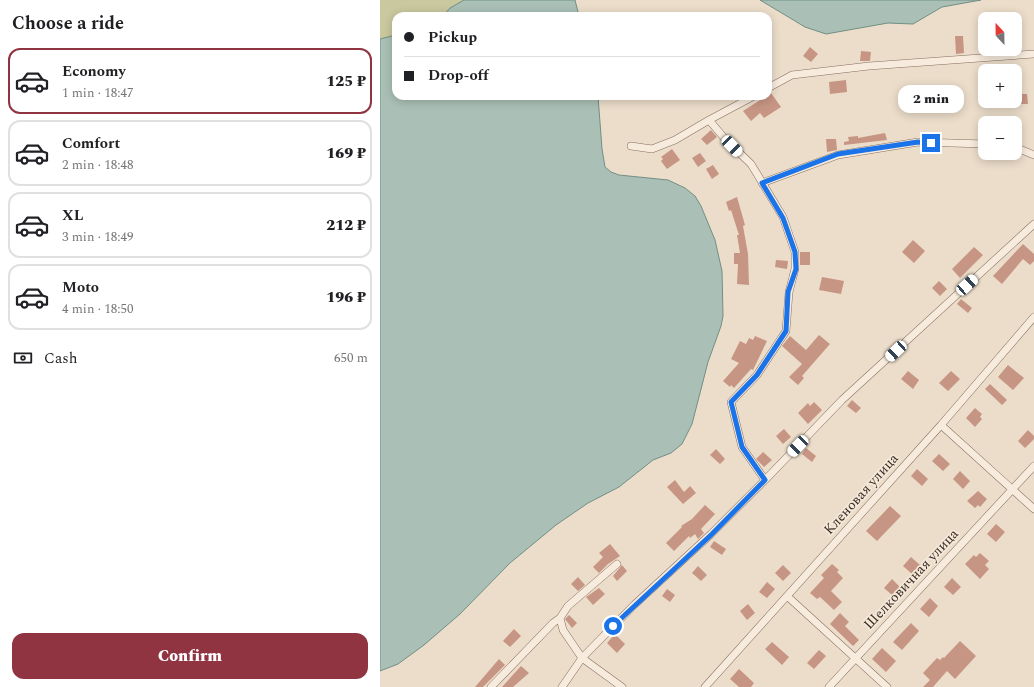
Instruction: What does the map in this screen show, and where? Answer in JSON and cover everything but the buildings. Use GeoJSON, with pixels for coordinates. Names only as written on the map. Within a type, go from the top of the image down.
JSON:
{"type":"FeatureCollection","features":[{"type":"Feature","properties":{"kind":"street"},"geometry":{"type":"LineString","coordinates":[[772,86],[792,75],[869,66],[1034,54]]}},
{"type":"Feature","properties":{"kind":"street"},"geometry":{"type":"LineString","coordinates":[[630,146],[652,149],[675,140],[747,100]]}},
{"type":"Feature","properties":{"kind":"street"},"geometry":{"type":"LineString","coordinates":[[710,120],[726,140],[751,164],[786,225],[795,252],[796,269],[788,292],[786,331],[757,375],[731,402],[742,447],[765,480]]}},
{"type":"Feature","properties":{"kind":"street"},"geometry":{"type":"LineString","coordinates":[[762,183],[838,154],[918,142],[978,144]]}},
{"type":"Feature","properties":{"kind":"street"},"geometry":{"type":"LineString","coordinates":[[1022,150],[1034,155]]}},
{"type":"Feature","properties":{"kind":"street"},"geometry":{"type":"LineString","coordinates":[[562,687],[582,658],[634,605],[712,534],[842,400],[1034,224]]}},
{"type":"Feature","properties":{"kind":"street","name":"Кленовая улица"},"geometry":{"type":"LineString","coordinates":[[705,687],[941,425],[1034,317]]}},
{"type":"Feature","properties":{"kind":"street"},"geometry":{"type":"LineString","coordinates":[[941,425],[1034,509]]}},
{"type":"Feature","properties":{"kind":"street","name":"Шелковичная улица"},"geometry":{"type":"LineString","coordinates":[[829,687],[1034,466]]}},
{"type":"Feature","properties":{"kind":"street"},"geometry":{"type":"LineString","coordinates":[[491,687],[553,623],[560,618],[568,606],[617,564]]}},
{"type":"Feature","properties":{"kind":"street"},"geometry":{"type":"LineString","coordinates":[[787,596],[887,687]]}},
{"type":"Feature","properties":{"kind":"street"},"geometry":{"type":"LineString","coordinates":[[560,618],[563,630],[582,658],[622,687]]}},
{"type":"Feature","properties":{"kind":"green space"},"geometry":{"type":"Polygon","coordinates":[[[380,0],[464,0],[450,8],[446,12],[392,12],[392,36],[380,39],[380,0]]]}},
{"type":"Feature","properties":{"kind":"shaded area"},"geometry":{"type":"Polygon","coordinates":[[[464,0],[575,0],[578,12],[446,12],[450,8],[464,0]]]}},
{"type":"Feature","properties":{"kind":"shaded area"},"geometry":{"type":"Polygon","coordinates":[[[760,0],[981,0],[942,7],[913,24],[888,23],[826,34],[805,27],[760,0]]]}},
{"type":"Feature","properties":{"kind":"shaded area"},"geometry":{"type":"Polygon","coordinates":[[[392,36],[392,100],[598,100],[605,167],[611,172],[619,175],[668,180],[685,188],[695,196],[701,206],[715,240],[722,271],[723,316],[708,362],[692,424],[682,444],[671,453],[653,460],[619,487],[588,503],[556,525],[510,563],[460,614],[424,645],[398,664],[380,671],[380,39],[392,36]]]}},
{"type":"Feature","properties":{"kind":"route"},"geometry":{"type":"LineString","coordinates":[[613,626],[712,534],[765,480],[742,447],[737,422],[731,410],[731,402],[736,394],[747,387],[757,375],[786,331],[788,292],[796,269],[795,252],[783,218],[762,183],[838,154],[918,142],[931,143]]}}]}
